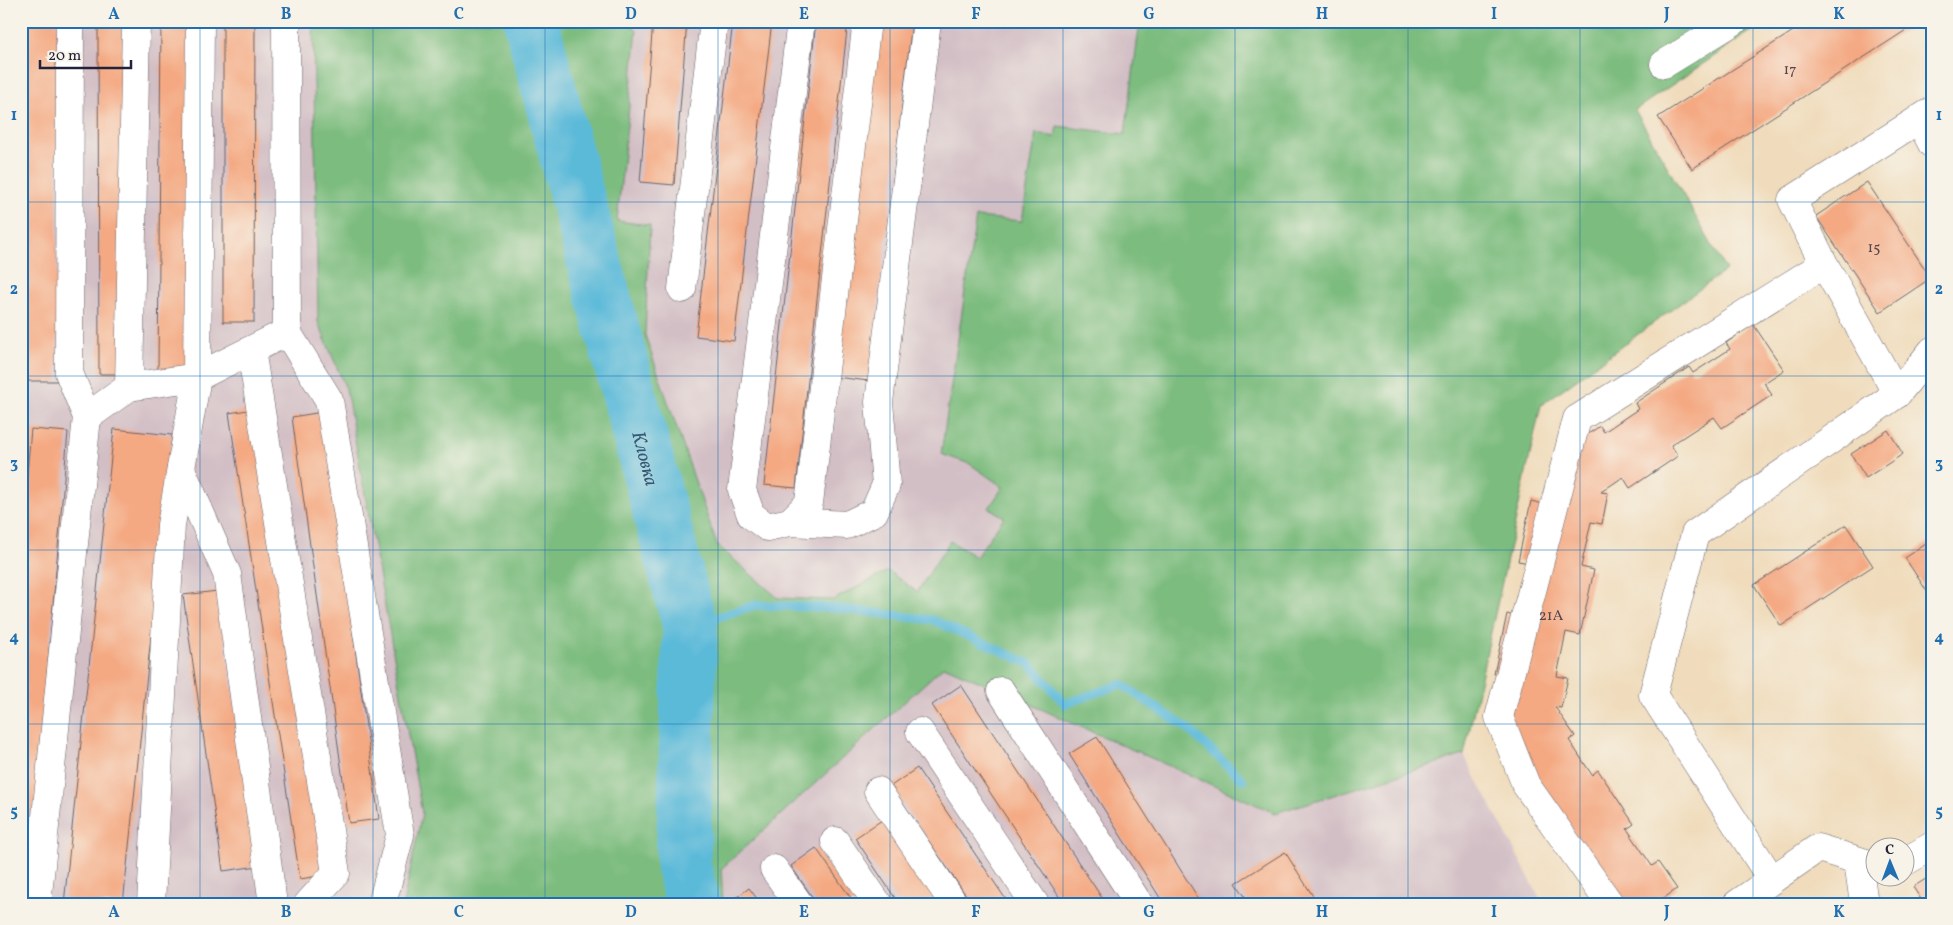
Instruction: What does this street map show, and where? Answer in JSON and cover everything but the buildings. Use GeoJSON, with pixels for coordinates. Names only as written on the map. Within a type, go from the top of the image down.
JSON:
{"type":"FeatureCollection","features":[{"type":"Feature","properties":{"kind":"lane"},"geometry":{"type":"LineString","coordinates":[[37,904],[88,417],[69,374],[70,21]]}},
{"type":"Feature","properties":{"kind":"lane"},"geometry":{"type":"LineString","coordinates":[[129,387],[136,21]]}},
{"type":"Feature","properties":{"kind":"lane"},"geometry":{"type":"LineString","coordinates":[[151,904],[171,525],[197,377],[200,21]]}},
{"type":"Feature","properties":{"kind":"lane"},"geometry":{"type":"LineString","coordinates":[[286,21],[287,332],[329,400],[400,835],[382,904]]}},
{"type":"Feature","properties":{"kind":"lane"},"geometry":{"type":"LineString","coordinates":[[682,289],[714,21]]}},
{"type":"Feature","properties":{"kind":"lane"},"geometry":{"type":"LineString","coordinates":[[801,21],[742,490],[751,515],[767,528],[790,522],[847,525],[874,512],[886,485],[879,402],[927,21]]}},
{"type":"Feature","properties":{"kind":"lane"},"geometry":{"type":"LineString","coordinates":[[790,522],[809,503],[867,21]]}},
{"type":"Feature","properties":{"kind":"lane"},"geometry":{"type":"LineString","coordinates":[[1664,64],[1734,21]]}},
{"type":"Feature","properties":{"kind":"lane"},"geometry":{"type":"LineString","coordinates":[[1897,394],[1824,264],[1792,200],[1925,115],[1932,144]]}},
{"type":"Feature","properties":{"kind":"lane"},"geometry":{"type":"LineString","coordinates":[[1610,904],[1526,785],[1499,717],[1578,419],[1824,264]]}},
{"type":"Feature","properties":{"kind":"lane"},"geometry":{"type":"LineString","coordinates":[[88,417],[129,387],[197,377],[287,332]]}},
{"type":"Feature","properties":{"kind":"lane"},"geometry":{"type":"LineString","coordinates":[[252,350],[336,874],[308,904]]}},
{"type":"Feature","properties":{"kind":"lane"},"geometry":{"type":"LineString","coordinates":[[1772,880],[1654,695],[1695,534],[1897,394],[1932,351]]}},
{"type":"Feature","properties":{"kind":"lane"},"geometry":{"type":"LineString","coordinates":[[181,469],[227,574],[273,904]]}},
{"type":"Feature","properties":{"kind":"lane"},"geometry":{"type":"LineString","coordinates":[[1000,691],[1139,904]]}},
{"type":"Feature","properties":{"kind":"lane"},"geometry":{"type":"LineString","coordinates":[[920,732],[1035,904]]}},
{"type":"Feature","properties":{"kind":"lane"},"geometry":{"type":"LineString","coordinates":[[878,790],[954,904]]}},
{"type":"Feature","properties":{"kind":"lane"},"geometry":{"type":"LineString","coordinates":[[835,841],[878,904]]}},
{"type":"Feature","properties":{"kind":"lane"},"geometry":{"type":"LineString","coordinates":[[1916,855],[1932,846]]}},
{"type":"Feature","properties":{"kind":"lane"},"geometry":{"type":"LineString","coordinates":[[1738,904],[1818,848],[1866,864]]}},
{"type":"Feature","properties":{"kind":"lane"},"geometry":{"type":"LineString","coordinates":[[774,869],[799,904]]}},
{"type":"Feature","properties":{"kind":"lane"},"geometry":{"type":"LineString","coordinates":[[1864,904],[1866,877]]}},
{"type":"Feature","properties":{"kind":"shaded area"},"geometry":{"type":"Polygon","coordinates":[[[21,21],[313,21],[318,322],[346,389],[422,813],[403,904],[21,904],[21,21]]]}},
{"type":"Feature","properties":{"kind":"shaded area"},"geometry":{"type":"Polygon","coordinates":[[[626,21],[1140,21],[1126,135],[1057,126],[1055,137],[1022,221],[976,217],[941,454],[970,464],[1003,487],[1004,516],[976,557],[950,542],[916,592],[888,572],[833,600],[778,598],[717,546],[645,335],[650,226],[617,221],[637,30],[626,21]]]}},
{"type":"Feature","properties":{"kind":"shaded area"},"geometry":{"type":"Polygon","coordinates":[[[944,666],[1275,813],[1464,755],[1543,904],[724,904],[720,869],[944,666]]]}},
{"type":"Feature","properties":{"kind":"green space"},"geometry":{"type":"Polygon","coordinates":[[[313,21],[626,21],[637,30],[617,221],[650,225],[645,335],[717,545],[778,598],[833,600],[888,571],[917,592],[950,541],[976,557],[1004,517],[989,508],[1003,487],[970,464],[941,454],[976,217],[1022,221],[1036,133],[1055,137],[1057,126],[1125,134],[1140,21],[1766,21],[1635,110],[1726,270],[1541,405],[1464,755],[1275,813],[944,666],[721,869],[723,904],[403,904],[422,813],[346,389],[318,322],[313,21]]]}},
{"type":"Feature","properties":{"kind":"waterway","name":"Кловка"},"geometry":{"type":"LineString","coordinates":[[531,21],[690,626],[683,864],[693,904]]}},
{"type":"Feature","properties":{"kind":"waterway"},"geometry":{"type":"LineString","coordinates":[[690,626],[755,605],[834,608],[933,620],[1030,664],[1065,704],[1121,684],[1187,728],[1243,780]]}}]}
